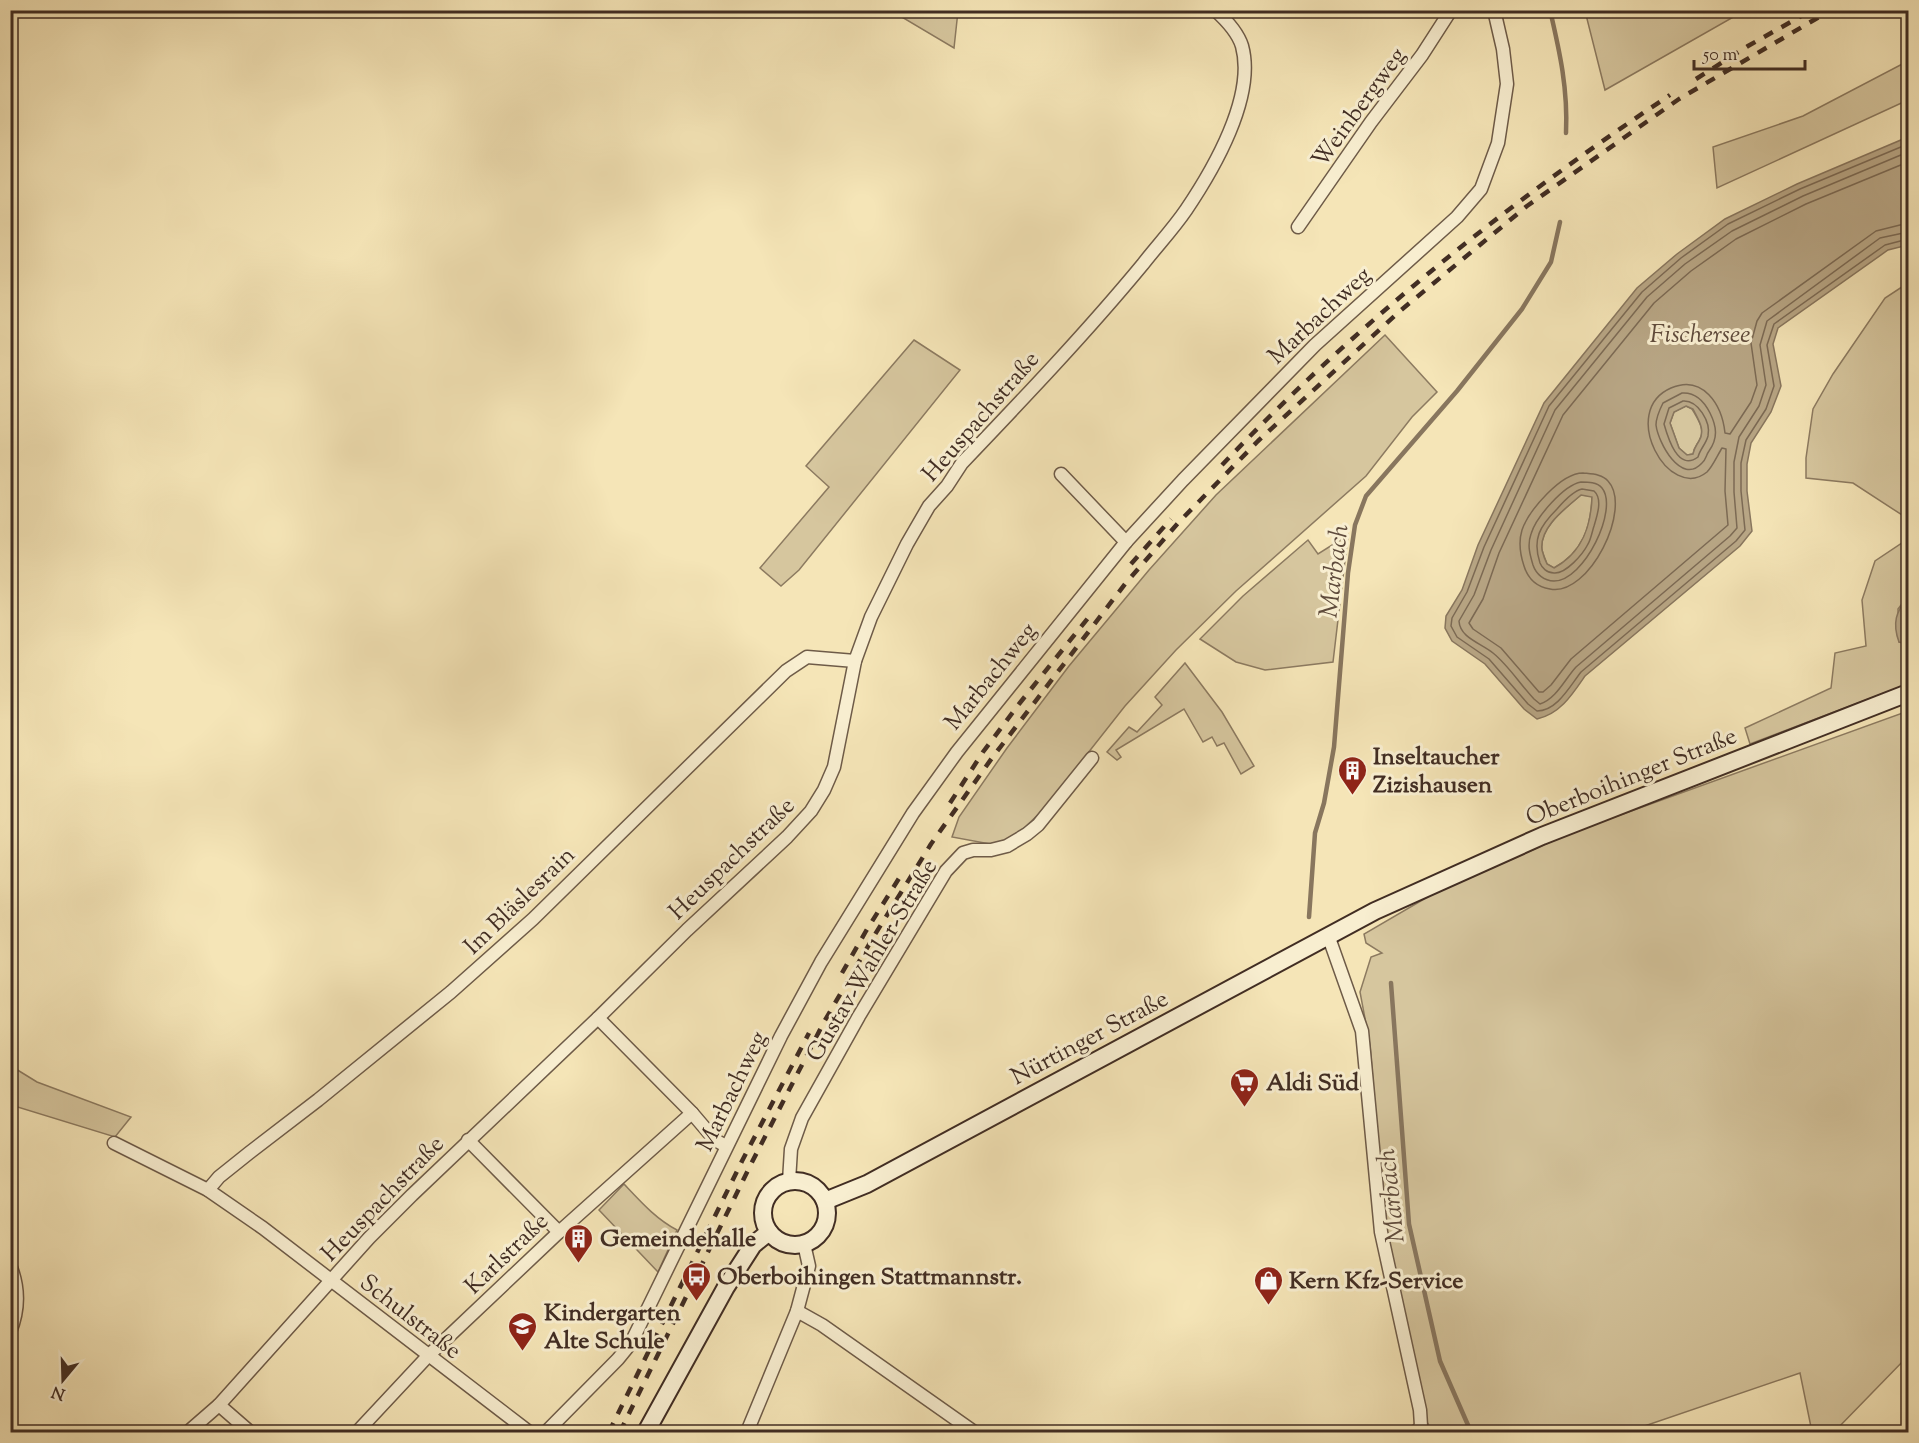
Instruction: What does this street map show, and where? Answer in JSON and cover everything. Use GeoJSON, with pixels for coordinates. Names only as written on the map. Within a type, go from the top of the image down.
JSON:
{"type":"FeatureCollection","features":[{"type":"Feature","properties":{"kind":"main road","name":"Oberboihinger Straße"},"geometry":{"type":"LineString","coordinates":[[1375,911],[1542,836],[1908,693]]}},
{"type":"Feature","properties":{"kind":"main road","name":"Nürtinger Straße"},"geometry":{"type":"LineString","coordinates":[[825,1201],[867,1184],[1375,911]]}},
{"type":"Feature","properties":{"kind":"main road"},"geometry":{"type":"LineString","coordinates":[[789,1181],[800,1181],[811,1185],[822,1194],[825,1201],[827,1213],[825,1224],[817,1236],[804,1244],[785,1244],[769,1232],[763,1215],[765,1202],[774,1188],[789,1181]]}},
{"type":"Feature","properties":{"kind":"main road"},"geometry":{"type":"LineString","coordinates":[[646,1432],[726,1287],[753,1245],[769,1232]]}},
{"type":"Feature","properties":{"kind":"street","name":"Heuspachstraße"},"geometry":{"type":"LineString","coordinates":[[188,1432],[219,1405],[369,1238],[468,1140],[787,837],[811,811],[834,767],[855,661],[875,609],[907,544],[929,506],[947,486],[962,463],[1112,302],[1185,211],[1214,164],[1242,92],[1245,69],[1242,45],[1225,19],[1215,10]]}},
{"type":"Feature","properties":{"kind":"street","name":"Weinbergweg"},"geometry":{"type":"LineString","coordinates":[[1298,227],[1371,122],[1422,55],[1451,10]]}},
{"type":"Feature","properties":{"kind":"street","name":"Marbachweg"},"geometry":{"type":"LineString","coordinates":[[548,1430],[631,1343],[781,1036],[821,963],[913,813],[957,752],[1126,542],[1250,409],[1315,345],[1457,217],[1481,189],[1498,143],[1507,84],[1503,49],[1494,10]]}},
{"type":"Feature","properties":{"kind":"street"},"geometry":{"type":"LineString","coordinates":[[1061,474],[1126,542]]}},
{"type":"Feature","properties":{"kind":"street","name":"Im Bläslesrain"},"geometry":{"type":"LineString","coordinates":[[208,1190],[219,1177],[241,1159],[318,1101],[451,992],[533,919],[786,671],[807,657],[855,661]]}},
{"type":"Feature","properties":{"kind":"street","name":"Gustav-Wahler-Straße"},"geometry":{"type":"LineString","coordinates":[[789,1181],[791,1149],[802,1118],[865,1006],[946,872],[963,854],[973,850],[991,850],[1007,846],[1027,834],[1038,825],[1092,758]]}},
{"type":"Feature","properties":{"kind":"street"},"geometry":{"type":"LineString","coordinates":[[1328,935],[1362,1031],[1382,1232],[1420,1410],[1421,1426],[1416,1432]]}},
{"type":"Feature","properties":{"kind":"street"},"geometry":{"type":"LineString","coordinates":[[598,1018],[693,1113],[715,1140],[726,1146]]}},
{"type":"Feature","properties":{"kind":"street","name":"Karlstraße"},"geometry":{"type":"LineString","coordinates":[[357,1432],[428,1356],[559,1232],[693,1113]]}},
{"type":"Feature","properties":{"kind":"street"},"geometry":{"type":"LineString","coordinates":[[468,1140],[559,1232]]}},
{"type":"Feature","properties":{"kind":"street","name":"Schulstraße"},"geometry":{"type":"LineString","coordinates":[[114,1143],[208,1190],[263,1228],[529,1432]]}},
{"type":"Feature","properties":{"kind":"street"},"geometry":{"type":"LineString","coordinates":[[747,1432],[796,1311],[809,1266],[804,1244]]}},
{"type":"Feature","properties":{"kind":"street"},"geometry":{"type":"LineString","coordinates":[[10,1265],[14,1274],[17,1297],[16,1318],[10,1332]]}},
{"type":"Feature","properties":{"kind":"street"},"geometry":{"type":"LineString","coordinates":[[796,1311],[822,1325],[974,1432]]}},
{"type":"Feature","properties":{"kind":"street"},"geometry":{"type":"LineString","coordinates":[[219,1405],[250,1432]]}},
{"type":"Feature","properties":{"kind":"shaded area"},"geometry":{"type":"Polygon","coordinates":[[[903,10],[958,11],[954,48],[900,16],[903,10]]]}},
{"type":"Feature","properties":{"kind":"shaded area"},"geometry":{"type":"Polygon","coordinates":[[[1585,10],[1744,11],[1605,90],[1585,10]]]}},
{"type":"Feature","properties":{"kind":"shaded area"},"geometry":{"type":"Polygon","coordinates":[[[1908,61],[1908,100],[1717,188],[1713,147],[1803,116],[1908,61]]]}},
{"type":"Feature","properties":{"kind":"shaded area"},"geometry":{"type":"Polygon","coordinates":[[[1908,283],[1908,513],[1902,515],[1853,483],[1806,478],[1806,458],[1813,409],[1833,374],[1885,298],[1908,283]]]}},
{"type":"Feature","properties":{"kind":"shaded area"},"geometry":{"type":"Polygon","coordinates":[[[1385,335],[1437,392],[1412,417],[1366,476],[1236,591],[1176,650],[1125,706],[1043,810],[1023,829],[1006,840],[990,844],[952,837],[959,817],[1007,748],[1069,666],[1149,570],[1216,495],[1385,335]]]}},
{"type":"Feature","properties":{"kind":"shaded area"},"geometry":{"type":"Polygon","coordinates":[[[914,340],[960,370],[799,570],[781,586],[760,568],[829,487],[806,466],[914,340]]]}},
{"type":"Feature","properties":{"kind":"shaded area"},"geometry":{"type":"Polygon","coordinates":[[[1686,406],[1692,409],[1697,417],[1702,433],[1693,454],[1687,455],[1679,448],[1670,423],[1674,412],[1686,406]]]}},
{"type":"Feature","properties":{"kind":"shaded area"},"geometry":{"type":"Polygon","coordinates":[[[1581,495],[1592,496],[1587,528],[1579,546],[1564,562],[1554,568],[1547,564],[1542,552],[1542,542],[1549,526],[1581,495]]]}},
{"type":"Feature","properties":{"kind":"shaded area"},"geometry":{"type":"Polygon","coordinates":[[[1348,535],[1333,662],[1265,670],[1236,662],[1200,639],[1243,596],[1308,540],[1318,554],[1348,535]]]}},
{"type":"Feature","properties":{"kind":"shaded area"},"geometry":{"type":"Polygon","coordinates":[[[1908,539],[1908,596],[1898,609],[1899,642],[1908,644],[1908,684],[1750,744],[1745,728],[1831,688],[1835,653],[1866,646],[1862,600],[1875,561],[1908,539]]]}},
{"type":"Feature","properties":{"kind":"shaded area"},"geometry":{"type":"Polygon","coordinates":[[[1185,663],[1222,712],[1254,766],[1241,774],[1224,743],[1217,746],[1212,737],[1203,742],[1184,709],[1116,750],[1121,757],[1117,760],[1107,752],[1129,727],[1137,732],[1162,705],[1155,697],[1185,663]]]}},
{"type":"Feature","properties":{"kind":"shaded area"},"geometry":{"type":"Polygon","coordinates":[[[1908,711],[1908,1356],[1834,1432],[1812,1432],[1800,1373],[1627,1432],[1433,1432],[1425,1419],[1385,1229],[1370,1045],[1360,992],[1371,957],[1382,953],[1366,943],[1364,934],[1431,895],[1573,832],[1908,711]]]}},
{"type":"Feature","properties":{"kind":"shaded area"},"geometry":{"type":"Polygon","coordinates":[[[11,1066],[37,1082],[131,1117],[115,1137],[11,1105],[11,1066]]]}},
{"type":"Feature","properties":{"kind":"shaded area"},"geometry":{"type":"Polygon","coordinates":[[[624,1184],[655,1215],[677,1230],[658,1272],[599,1210],[624,1184]]]}},
{"type":"Feature","properties":{"kind":"water","name":"Fischersee"},"geometry":{"type":"Polygon","coordinates":[[[1908,137],[1908,245],[1888,250],[1778,328],[1773,344],[1781,386],[1771,412],[1751,443],[1747,464],[1747,491],[1752,531],[1740,546],[1585,676],[1559,708],[1537,719],[1524,709],[1485,664],[1452,641],[1445,628],[1446,616],[1462,590],[1478,545],[1544,403],[1637,288],[1677,254],[1725,219],[1797,184],[1908,137]],[[1686,406],[1674,412],[1670,423],[1679,448],[1687,455],[1693,454],[1702,433],[1693,409],[1686,406]],[[1581,495],[1549,526],[1542,542],[1542,552],[1547,564],[1554,568],[1572,555],[1587,529],[1592,497],[1581,495]]]}},
{"type":"Feature","properties":{"kind":"water"},"geometry":{"type":"Polygon","coordinates":[[[1908,596],[1908,644],[1899,642],[1896,623],[1898,613],[1908,596]]]}},
{"type":"Feature","properties":{"kind":"waterway","name":"Marbach"},"geometry":{"type":"LineString","coordinates":[[1550,10],[1564,86],[1566,133]]}},
{"type":"Feature","properties":{"kind":"waterway","name":"Marbach"},"geometry":{"type":"LineString","coordinates":[[1309,917],[1315,833],[1324,803],[1334,747],[1348,573],[1355,525],[1366,496],[1457,391],[1522,309],[1551,262],[1560,222]]}},
{"type":"Feature","properties":{"kind":"waterway","name":"Marbach"},"geometry":{"type":"LineString","coordinates":[[1391,983],[1409,1224],[1440,1361],[1471,1432]]}},
{"type":"Feature","properties":{"kind":"railway"},"geometry":{"type":"LineString","coordinates":[[1696,79],[1812,10]]}},
{"type":"Feature","properties":{"kind":"railway"},"geometry":{"type":"LineString","coordinates":[[620,1432],[751,1164],[824,1022],[874,936],[931,844],[992,758],[1125,584],[1179,522],[1258,441],[1400,311],[1527,206],[1679,99],[1831,10]]}},
{"type":"Feature","properties":{"kind":"railway"},"geometry":{"type":"LineString","coordinates":[[1222,465],[1326,363],[1436,267],[1551,178],[1670,95]]}},
{"type":"Feature","properties":{"kind":"railway"},"geometry":{"type":"LineString","coordinates":[[1131,564],[1171,519]]}},
{"type":"Feature","properties":{"kind":"railway"},"geometry":{"type":"LineString","coordinates":[[950,803],[983,752],[1088,618]]}},
{"type":"Feature","properties":{"kind":"railway"},"geometry":{"type":"LineString","coordinates":[[842,973],[903,872]]}},
{"type":"Feature","properties":{"kind":"railway"},"geometry":{"type":"LineString","coordinates":[[609,1432],[742,1161],[809,1033]]}},
{"type":"Feature","properties":{"kind":"place","name":"Inseltaucher Zizishausen"},"geometry":{"type":"Point","coordinates":[1352,796]}},
{"type":"Feature","properties":{"kind":"place","name":"Aldi Süd"},"geometry":{"type":"Point","coordinates":[1245,1108]}},
{"type":"Feature","properties":{"kind":"place","name":"Gemeindehalle"},"geometry":{"type":"Point","coordinates":[579,1264]}},
{"type":"Feature","properties":{"kind":"place","name":"Oberboihingen Stattmannstr."},"geometry":{"type":"Point","coordinates":[696,1302]}},
{"type":"Feature","properties":{"kind":"place","name":"Kern Kfz-Service"},"geometry":{"type":"Point","coordinates":[1268,1306]}},
{"type":"Feature","properties":{"kind":"place","name":"Kindergarten Alte Schule"},"geometry":{"type":"Point","coordinates":[523,1352]}}]}
